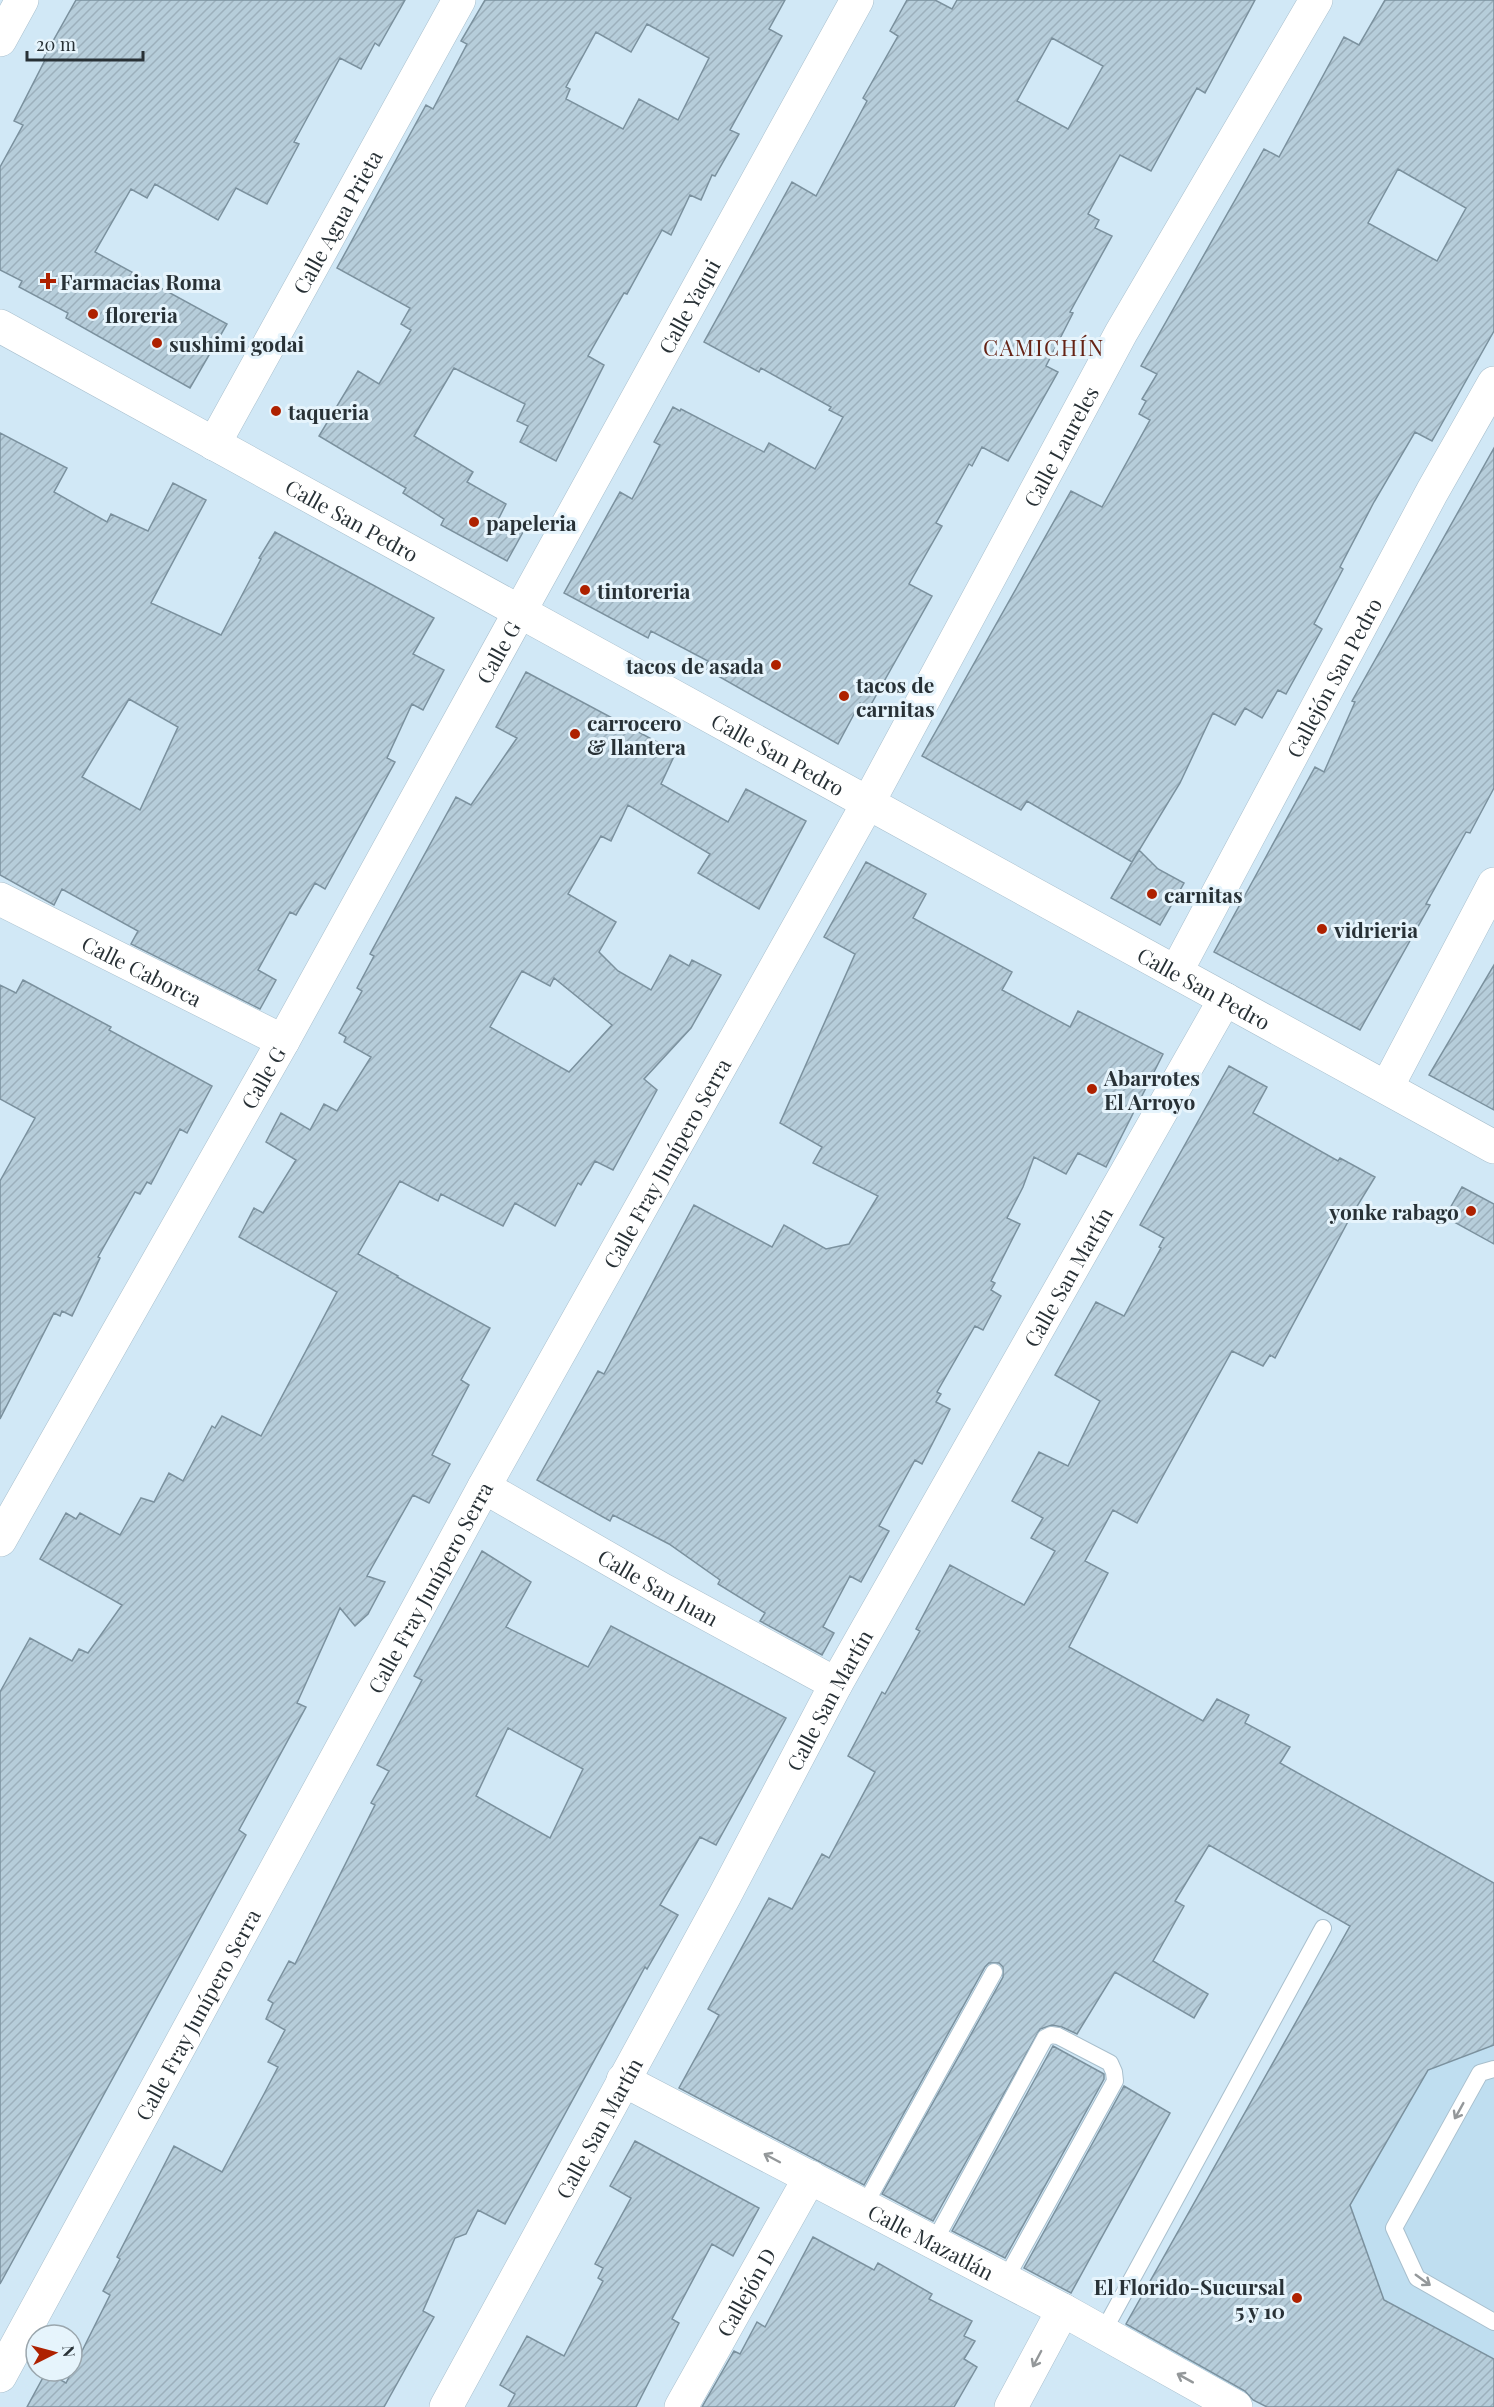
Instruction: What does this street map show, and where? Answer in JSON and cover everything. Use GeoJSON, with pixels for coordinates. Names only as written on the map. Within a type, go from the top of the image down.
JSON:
{"type":"FeatureCollection","features":[{"type":"Feature","properties":{"kind":"street"},"geometry":{"type":"LineString","coordinates":[[0,40],[22,0]]}},
{"type":"Feature","properties":{"kind":"street","name":"Calle Agua Prieta"},"geometry":{"type":"LineString","coordinates":[[214,444],[459,0]]}},
{"type":"Feature","properties":{"kind":"street","name":"Calle Yaqui"},"geometry":{"type":"LineString","coordinates":[[519,612],[857,0]]}},
{"type":"Feature","properties":{"kind":"street","name":"Calle Laureles"},"geometry":{"type":"LineString","coordinates":[[868,803],[1120,333],[1316,0]]}},
{"type":"Feature","properties":{"kind":"street","name":"Calle San Pedro"},"geometry":{"type":"LineString","coordinates":[[0,327],[1494,1147]]}},
{"type":"Feature","properties":{"kind":"street","name":"Callejón San Pedro"},"geometry":{"type":"LineString","coordinates":[[1176,972],[1432,492],[1494,383]]}},
{"type":"Feature","properties":{"kind":"street","name":"Calle G"},"geometry":{"type":"LineString","coordinates":[[0,1540],[283,1041],[519,612]]}},
{"type":"Feature","properties":{"kind":"street","name":"Calle Fray Junípero Serra"},"geometry":{"type":"LineString","coordinates":[[0,2376],[484,1487],[868,803]]}},
{"type":"Feature","properties":{"kind":"street"},"geometry":{"type":"LineString","coordinates":[[1387,1088],[1494,884]]}},
{"type":"Feature","properties":{"kind":"street","name":"Calle Caborca"},"geometry":{"type":"LineString","coordinates":[[0,899],[283,1041]]}},
{"type":"Feature","properties":{"kind":"street","name":"Calle San Martín"},"geometry":{"type":"LineString","coordinates":[[446,2407],[724,1897],[836,1683],[1225,999]]}},
{"type":"Feature","properties":{"kind":"street","name":"Calle San Juan"},"geometry":{"type":"LineString","coordinates":[[484,1487],[663,1590],[836,1683]]}},
{"type":"Feature","properties":{"kind":"street","name":"Calle Mazatlán"},"geometry":{"type":"LineString","coordinates":[[623,2080],[1063,2310],[1236,2407]]}},
{"type":"Feature","properties":{"kind":"street","name":"Callejón D"},"geometry":{"type":"LineString","coordinates":[[681,2407],[810,2177]]}},
{"type":"Feature","properties":{"kind":"street"},"geometry":{"type":"LineString","coordinates":[[1011,2407],[1063,2310]]}},
{"type":"Feature","properties":{"kind":"lane"},"geometry":{"type":"LineString","coordinates":[[1102,2332],[1323,1928]]}},
{"type":"Feature","properties":{"kind":"lane"},"geometry":{"type":"LineString","coordinates":[[864,2206],[994,1972]]}},
{"type":"Feature","properties":{"kind":"lane"},"geometry":{"type":"LineString","coordinates":[[934,2242],[1045,2038],[1051,2035],[1058,2036],[1110,2063],[1115,2081],[1005,2280]]}},
{"type":"Feature","properties":{"kind":"lane"},"geometry":{"type":"LineString","coordinates":[[1494,2069],[1480,2073],[1394,2228],[1417,2277],[1494,2322]]}},
{"type":"Feature","properties":{"kind":"shaded area"},"geometry":{"type":"Polygon","coordinates":[[[1403,1831],[1494,1883],[1494,2407],[1267,2407],[1123,2330],[1403,1831]]]}},
{"type":"Feature","properties":{"kind":"building"},"geometry":{"type":"Polygon","coordinates":[[[76,0],[405,0],[379,46],[375,43],[361,69],[340,58],[294,142],[299,144],[267,204],[236,188],[218,220],[155,184],[147,198],[131,189],[95,252],[227,324],[190,388],[66,318],[68,313],[19,287],[22,281],[0,270],[0,167],[23,125],[14,121],[45,60],[43,59],[76,0]]]}},
{"type":"Feature","properties":{"kind":"building"},"geometry":{"type":"Polygon","coordinates":[[[485,0],[785,0],[769,29],[782,36],[730,130],[739,134],[715,176],[712,175],[701,200],[690,195],[671,235],[662,230],[627,294],[624,293],[588,356],[604,365],[556,461],[520,442],[528,426],[517,421],[525,404],[454,368],[414,436],[473,472],[467,482],[506,504],[499,518],[523,532],[507,561],[441,525],[444,519],[403,493],[406,488],[319,436],[358,371],[379,384],[411,330],[401,324],[410,308],[337,268],[426,105],[433,109],[467,44],[461,41],[485,0]],[[647,24],[631,52],[596,32],[566,87],[570,89],[566,99],[623,129],[639,99],[678,120],[709,58],[647,24]]]}},
{"type":"Feature","properties":{"kind":"building"},"geometry":{"type":"Polygon","coordinates":[[[907,0],[935,0],[952,9],[957,0],[1255,0],[1205,93],[1197,88],[1151,171],[1120,155],[1088,214],[1099,220],[1095,228],[1112,236],[1070,312],[1073,313],[1046,366],[1058,372],[1008,461],[982,447],[972,466],[969,464],[936,523],[942,526],[909,584],[932,596],[869,708],[860,703],[838,744],[704,668],[708,661],[651,631],[648,638],[564,593],[620,492],[632,499],[660,445],[654,442],[673,407],[764,452],[769,443],[815,469],[843,417],[829,410],[831,407],[761,368],[759,372],[704,342],[792,182],[816,196],[867,101],[863,98],[898,36],[890,31],[907,0]],[[1052,38],[1017,101],[1068,129],[1103,66],[1052,38]]]}},
{"type":"Feature","properties":{"kind":"building"},"geometry":{"type":"Polygon","coordinates":[[[1385,0],[1494,0],[1494,331],[1432,441],[1415,432],[1374,502],[1340,567],[1343,569],[1314,624],[1322,629],[1286,694],[1278,690],[1262,718],[1245,708],[1235,725],[1213,713],[1180,783],[1132,862],[1027,801],[1021,810],[922,756],[1071,491],[1102,507],[1150,420],[1139,414],[1146,401],[1142,399],[1157,374],[1141,366],[1264,149],[1279,157],[1344,37],[1359,45],[1385,0]],[[1398,169],[1368,223],[1437,261],[1466,208],[1398,169]]]}},
{"type":"Feature","properties":{"kind":"building"},"geometry":{"type":"Polygon","coordinates":[[[0,433],[67,468],[54,492],[107,522],[111,514],[148,531],[173,483],[206,500],[151,603],[221,635],[261,559],[259,558],[275,532],[434,618],[413,654],[444,670],[423,710],[412,704],[387,758],[395,762],[325,889],[315,883],[296,915],[290,912],[258,970],[276,980],[260,1009],[131,944],[138,931],[62,889],[54,905],[0,875],[0,433]],[[129,699],[82,777],[140,810],[178,727],[129,699]]]}},
{"type":"Feature","properties":{"kind":"building"},"geometry":{"type":"Polygon","coordinates":[[[1494,448],[1494,788],[1470,833],[1466,832],[1426,904],[1430,905],[1360,1030],[1214,952],[1315,767],[1324,772],[1355,702],[1352,701],[1494,448]]]}},
{"type":"Feature","properties":{"kind":"building"},"geometry":{"type":"Polygon","coordinates":[[[526,672],[676,752],[661,784],[728,822],[746,789],[806,821],[759,909],[698,873],[710,854],[628,805],[611,841],[601,836],[568,894],[616,922],[599,952],[618,971],[651,990],[670,955],[689,966],[692,960],[721,975],[691,1028],[644,1079],[657,1090],[613,1170],[595,1161],[581,1185],[578,1183],[555,1226],[515,1203],[503,1226],[441,1194],[438,1201],[400,1181],[358,1254],[490,1328],[461,1380],[469,1385],[432,1455],[450,1464],[429,1503],[413,1495],[367,1576],[385,1582],[368,1614],[355,1626],[340,1608],[297,1703],[306,1707],[239,1830],[246,1835],[0,2284],[0,1692],[30,1638],[72,1661],[79,1649],[88,1653],[122,1605],[40,1559],[66,1513],[76,1519],[80,1513],[120,1535],[141,1498],[154,1502],[169,1473],[183,1481],[212,1426],[215,1428],[222,1416],[261,1436],[337,1292],[239,1237],[254,1208],[263,1213],[296,1160],[266,1142],[281,1113],[310,1130],[324,1104],[337,1111],[371,1057],[344,1042],[346,1037],[339,1033],[362,991],[357,988],[374,956],[370,954],[456,797],[471,805],[517,738],[496,727],[526,672]],[[522,971],[490,1027],[569,1072],[612,1025],[554,978],[550,986],[522,971]]]}},
{"type":"Feature","properties":{"kind":"building","name":"carnitas"},"geometry":{"type":"Polygon","coordinates":[[[1139,850],[1158,869],[1184,883],[1160,925],[1111,898],[1139,850]]]}},
{"type":"Feature","properties":{"kind":"building"},"geometry":{"type":"Polygon","coordinates":[[[866,862],[926,894],[913,918],[1012,972],[1002,990],[1070,1027],[1078,1011],[1163,1054],[1106,1167],[1078,1153],[1066,1174],[1034,1157],[1023,1187],[1007,1218],[1020,1224],[991,1281],[995,1283],[991,1290],[1001,1296],[983,1330],[975,1326],[937,1392],[941,1394],[936,1402],[950,1409],[922,1464],[915,1460],[879,1526],[889,1531],[861,1582],[850,1576],[823,1627],[834,1633],[822,1655],[760,1621],[765,1613],[718,1584],[720,1580],[669,1544],[613,1515],[610,1521],[537,1480],[598,1371],[604,1374],[694,1205],[772,1247],[784,1225],[826,1249],[849,1244],[878,1196],[813,1163],[822,1147],[780,1123],[855,954],[824,937],[866,862]]]}},
{"type":"Feature","properties":{"kind":"building"},"geometry":{"type":"Polygon","coordinates":[[[1494,965],[1494,1110],[1429,1075],[1494,965]]]}},
{"type":"Feature","properties":{"kind":"building"},"geometry":{"type":"Polygon","coordinates":[[[23,980],[111,1027],[109,1030],[212,1086],[187,1133],[180,1129],[151,1184],[147,1182],[140,1194],[135,1192],[98,1257],[100,1258],[72,1316],[62,1311],[60,1316],[54,1313],[0,1419],[0,1181],[35,1118],[0,1099],[0,985],[16,993],[23,980]]]}},
{"type":"Feature","properties":{"kind":"building"},"geometry":{"type":"Polygon","coordinates":[[[1229,1066],[1267,1087],[1253,1113],[1338,1161],[1340,1158],[1375,1177],[1351,1216],[1275,1358],[1270,1355],[1263,1366],[1232,1351],[1137,1523],[1113,1510],[1085,1561],[1108,1573],[1069,1647],[1203,1721],[1217,1699],[1249,1715],[1245,1723],[1290,1747],[1280,1763],[1494,1883],[1494,2045],[1428,2070],[1350,2205],[1384,2300],[1494,2359],[1494,2407],[1267,2407],[1253,2400],[1245,2391],[1126,2324],[1350,1926],[1209,1845],[1175,1901],[1184,1906],[1153,1961],[1208,1994],[1194,2018],[1115,1972],[1077,2034],[1052,2025],[1040,2029],[933,2221],[882,2194],[1003,1977],[1003,1967],[999,1963],[989,1963],[985,1967],[864,2185],[679,2088],[719,2015],[708,2009],[769,1898],[792,1909],[822,1854],[829,1858],[875,1772],[848,1756],[882,1692],[885,1694],[920,1631],[916,1629],[950,1565],[1024,1605],[1055,1551],[1031,1538],[1043,1518],[1012,1501],[1039,1452],[1068,1466],[1100,1401],[1055,1375],[1096,1302],[1124,1316],[1161,1248],[1159,1247],[1164,1238],[1140,1225],[1229,1066]]]}},
{"type":"Feature","properties":{"kind":"building","name":"yonke rabago"},"geometry":{"type":"Polygon","coordinates":[[[1462,1187],[1494,1204],[1494,1244],[1445,1217],[1462,1187]]]}},
{"type":"Feature","properties":{"kind":"building"},"geometry":{"type":"Polygon","coordinates":[[[482,1551],[531,1582],[506,1627],[588,1667],[611,1626],[786,1718],[716,1845],[700,1837],[660,1905],[678,1915],[647,1969],[645,1967],[505,2224],[478,2210],[466,2234],[455,2238],[423,2311],[434,2317],[384,2407],[27,2407],[40,2383],[84,2383],[84,2347],[110,2295],[103,2291],[120,2259],[117,2257],[174,2146],[222,2172],[278,2067],[268,2062],[285,2030],[266,2019],[273,2003],[268,2000],[289,1961],[295,1964],[375,1805],[371,1803],[389,1771],[377,1765],[422,1680],[414,1676],[482,1551]],[[508,1728],[476,1796],[550,1838],[583,1769],[508,1728]]]}},
{"type":"Feature","properties":{"kind":"building"},"geometry":{"type":"Polygon","coordinates":[[[1053,2046],[1104,2074],[1104,2079],[1005,2258],[952,2231],[1053,2046]]]}},
{"type":"Feature","properties":{"kind":"building"},"geometry":{"type":"Polygon","coordinates":[[[1124,2086],[1170,2113],[1071,2293],[1024,2268],[1124,2086]]]}},
{"type":"Feature","properties":{"kind":"building"},"geometry":{"type":"Polygon","coordinates":[[[635,2141],[759,2208],[733,2256],[712,2244],[672,2319],[679,2323],[636,2407],[508,2407],[515,2394],[500,2385],[527,2336],[564,2356],[603,2281],[598,2278],[603,2268],[595,2264],[631,2198],[610,2186],[635,2141]]]}},
{"type":"Feature","properties":{"kind":"building"},"geometry":{"type":"Polygon","coordinates":[[[813,2237],[874,2270],[878,2263],[932,2294],[929,2299],[972,2321],[964,2336],[975,2341],[964,2359],[977,2367],[954,2407],[702,2407],[734,2351],[740,2354],[757,2322],[765,2327],[813,2237]]]}},
{"type":"Feature","properties":{"kind":"place","name":"Farmacias Roma"},"geometry":{"type":"Point","coordinates":[48,281]}},
{"type":"Feature","properties":{"kind":"place","name":"floreria"},"geometry":{"type":"Point","coordinates":[93,314]}},
{"type":"Feature","properties":{"kind":"place","name":"sushimi godai"},"geometry":{"type":"Point","coordinates":[157,343]}},
{"type":"Feature","properties":{"kind":"place","name":"taqueria"},"geometry":{"type":"Point","coordinates":[276,411]}},
{"type":"Feature","properties":{"kind":"place","name":"papeleria"},"geometry":{"type":"Point","coordinates":[474,522]}},
{"type":"Feature","properties":{"kind":"place","name":"tintoreria"},"geometry":{"type":"Point","coordinates":[585,590]}},
{"type":"Feature","properties":{"kind":"place","name":"tacos de asada"},"geometry":{"type":"Point","coordinates":[776,665]}},
{"type":"Feature","properties":{"kind":"place","name":"tacos de carnitas"},"geometry":{"type":"Point","coordinates":[844,696]}},
{"type":"Feature","properties":{"kind":"place","name":"carrocero & llantera"},"geometry":{"type":"Point","coordinates":[575,734]}},
{"type":"Feature","properties":{"kind":"place","name":"carnitas"},"geometry":{"type":"Point","coordinates":[1152,894]}},
{"type":"Feature","properties":{"kind":"place","name":"vidrieria"},"geometry":{"type":"Point","coordinates":[1322,929]}},
{"type":"Feature","properties":{"kind":"place","name":"Abarrotes El Arroyo"},"geometry":{"type":"Point","coordinates":[1092,1089]}},
{"type":"Feature","properties":{"kind":"place","name":"yonke rabago"},"geometry":{"type":"Point","coordinates":[1471,1211]}},
{"type":"Feature","properties":{"kind":"place","name":"El Florido-Sucursal 5 y 10"},"geometry":{"type":"Point","coordinates":[1297,2298]}},
{"type":"Feature","properties":{"kind":"district","name":"CAMICHÍN"},"geometry":{"type":"Point","coordinates":[1044,347]}}]}
